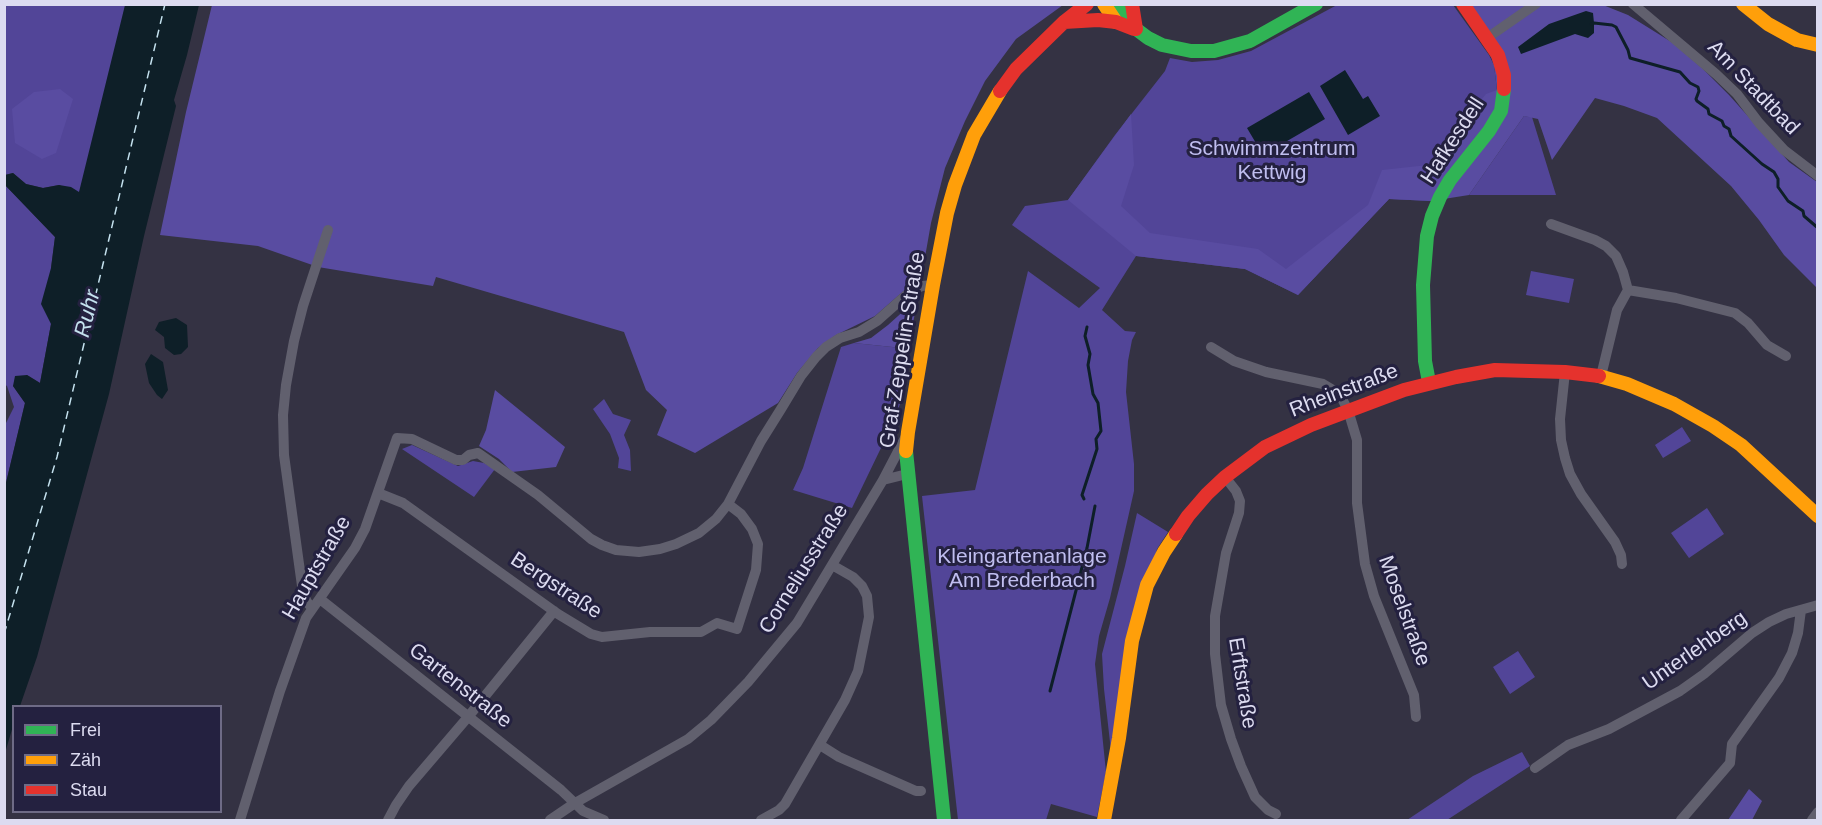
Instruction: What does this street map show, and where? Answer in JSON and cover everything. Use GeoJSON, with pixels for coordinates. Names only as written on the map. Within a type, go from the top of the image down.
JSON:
{"type":"FeatureCollection","features":[{"type":"Feature","properties":{"kind":"street","name":"Graf-Zeppelin-Straße"},"geometry":{"type":"LineString","coordinates":[[944,820],[907,474],[908,432],[933,285],[947,213],[958,174],[974,135],[996,97],[1016,69],[1064,22],[1087,4]]}},
{"type":"Feature","properties":{"kind":"street"},"geometry":{"type":"LineString","coordinates":[[1104,4],[1116,22]]}},
{"type":"Feature","properties":{"kind":"street"},"geometry":{"type":"LineString","coordinates":[[1117,4],[1136,29]]}},
{"type":"Feature","properties":{"kind":"street"},"geometry":{"type":"LineString","coordinates":[[1132,4],[1136,29]]}},
{"type":"Feature","properties":{"kind":"street"},"geometry":{"type":"LineString","coordinates":[[1064,22],[1098,20],[1116,22],[1136,29],[1162,45],[1191,51],[1214,51],[1250,41],[1316,4]]}},
{"type":"Feature","properties":{"kind":"street","name":"Hafkesdell"},"geometry":{"type":"LineString","coordinates":[[1429,382],[1425,361],[1423,285],[1427,236],[1432,216],[1450,180],[1489,131],[1501,111],[1504,98],[1505,82],[1502,65],[1487,38],[1463,4]]}},
{"type":"Feature","properties":{"kind":"street"},"geometry":{"type":"LineString","coordinates":[[1487,38],[1536,4]]}},
{"type":"Feature","properties":{"kind":"street","name":"Am Stadtbad"},"geometry":{"type":"LineString","coordinates":[[1633,4],[1716,74],[1737,94],[1784,150],[1818,176]]}},
{"type":"Feature","properties":{"kind":"street"},"geometry":{"type":"LineString","coordinates":[[1743,4],[1768,24],[1797,40],[1818,45]]}},
{"type":"Feature","properties":{"kind":"street"},"geometry":{"type":"LineString","coordinates":[[1551,224],[1606,246],[1616,256],[1628,290],[1617,310],[1600,376]]}},
{"type":"Feature","properties":{"kind":"street"},"geometry":{"type":"LineString","coordinates":[[312,608],[306,602],[303,592],[284,455],[283,414],[294,341],[328,230]]}},
{"type":"Feature","properties":{"kind":"street"},"geometry":{"type":"LineString","coordinates":[[728,504],[761,441],[801,376],[816,357],[840,338],[859,332],[877,321],[912,290],[933,285]]}},
{"type":"Feature","properties":{"kind":"street"},"geometry":{"type":"LineString","coordinates":[[1628,290],[1676,298],[1735,313],[1748,323],[1767,345],[1786,356]]}},
{"type":"Feature","properties":{"kind":"street"},"geometry":{"type":"LineString","coordinates":[[1211,347],[1233,361],[1255,369],[1323,384],[1341,397],[1348,410]]}},
{"type":"Feature","properties":{"kind":"street","name":"Rheinstraße"},"geometry":{"type":"LineString","coordinates":[[1104,820],[1118,743],[1132,641],[1147,585],[1164,552],[1188,516],[1207,494],[1245,460],[1286,436],[1348,410],[1429,382],[1495,370],[1565,372],[1600,376],[1627,384],[1674,404],[1713,426],[1741,445],[1818,516]]}},
{"type":"Feature","properties":{"kind":"street"},"geometry":{"type":"LineString","coordinates":[[1565,372],[1560,419],[1565,458],[1570,474],[1581,494],[1615,542],[1623,564]]}},
{"type":"Feature","properties":{"kind":"street","name":"Moselstraße"},"geometry":{"type":"LineString","coordinates":[[1348,410],[1357,440],[1357,503],[1365,564],[1374,596],[1414,695],[1416,717]]}},
{"type":"Feature","properties":{"kind":"street","name":"Corneliusstraße"},"geometry":{"type":"LineString","coordinates":[[550,820],[575,803],[688,739],[711,720],[748,682],[797,623],[883,480],[908,432]]}},
{"type":"Feature","properties":{"kind":"street","name":"Hauptstraße"},"geometry":{"type":"LineString","coordinates":[[240,820],[280,691],[306,618],[355,548],[365,529],[397,438],[412,440],[456,460],[463,460],[478,453],[538,495],[591,539],[616,550],[639,552],[676,544],[699,533],[716,519],[728,504]]}},
{"type":"Feature","properties":{"kind":"street"},"geometry":{"type":"LineString","coordinates":[[883,480],[907,474]]}},
{"type":"Feature","properties":{"kind":"street","name":"Erftstraße"},"geometry":{"type":"LineString","coordinates":[[1225,477],[1236,491],[1240,501],[1239,513],[1226,553],[1215,616],[1215,654],[1221,705],[1231,739],[1255,797],[1268,810],[1276,814]]}},
{"type":"Feature","properties":{"kind":"street","name":"Bergstraße"},"geometry":{"type":"LineString","coordinates":[[378,493],[403,503],[554,611],[591,634],[602,637],[650,632],[701,632],[717,623],[737,629],[756,570],[758,544],[756,536],[741,514],[728,504]]}},
{"type":"Feature","properties":{"kind":"street"},"geometry":{"type":"LineString","coordinates":[[761,820],[785,804],[845,700],[858,671],[869,617],[867,596],[862,585],[853,577],[832,565]]}},
{"type":"Feature","properties":{"kind":"street","name":"Gartenstraße"},"geometry":{"type":"LineString","coordinates":[[320,599],[561,790],[583,811],[604,820]]}},
{"type":"Feature","properties":{"kind":"street","name":"Unterlehberg"},"geometry":{"type":"LineString","coordinates":[[1535,768],[1568,745],[1609,729],[1680,691],[1704,674],[1752,633],[1778,618],[1818,605]]}},
{"type":"Feature","properties":{"kind":"street"},"geometry":{"type":"LineString","coordinates":[[1681,820],[1730,762],[1732,744],[1779,678],[1792,653],[1801,610]]}},
{"type":"Feature","properties":{"kind":"street"},"geometry":{"type":"LineString","coordinates":[[388,820],[409,786],[554,611]]}},
{"type":"Feature","properties":{"kind":"street"},"geometry":{"type":"LineString","coordinates":[[820,745],[839,757],[916,791],[921,791]]}},
{"type":"Feature","properties":{"kind":"street"},"geometry":{"type":"LineString","coordinates":[[1812,820],[1818,812]]}},
{"type":"Feature","properties":{"kind":"green space"},"geometry":{"type":"Polygon","coordinates":[[[4,5],[163,5],[79,193],[59,185],[43,188],[26,184],[13,173],[5,175],[4,5]]]}},
{"type":"Feature","properties":{"kind":"green space"},"geometry":{"type":"Polygon","coordinates":[[[1337,5],[1453,5],[1489,55],[1494,65],[1497,90],[1431,201],[1389,199],[1298,295],[1245,269],[1136,256],[1102,310],[1125,331],[1136,332],[1128,361],[1126,392],[1134,464],[1134,491],[1099,636],[1095,664],[1106,772],[1097,817],[1051,804],[1046,820],[958,820],[922,496],[975,490],[1028,271],[1079,308],[1100,288],[1012,225],[1025,206],[1068,200],[1165,71],[1170,58],[1192,62],[1218,60],[1251,51],[1337,5]]]}},
{"type":"Feature","properties":{"kind":"green space"},"geometry":{"type":"Polygon","coordinates":[[[1524,116],[1532,117],[1556,195],[1469,195],[1524,116]]]}},
{"type":"Feature","properties":{"kind":"green space"},"geometry":{"type":"Polygon","coordinates":[[[5,185],[55,237],[51,268],[51,324],[40,383],[27,375],[13,386],[25,403],[5,487],[5,425],[14,407],[7,386],[4,384],[5,185]]]}},
{"type":"Feature","properties":{"kind":"green space"},"geometry":{"type":"Polygon","coordinates":[[[1531,271],[1574,279],[1569,303],[1526,295],[1531,271]]]}},
{"type":"Feature","properties":{"kind":"green space"},"geometry":{"type":"Polygon","coordinates":[[[854,343],[902,348],[902,355],[909,356],[902,398],[894,421],[852,508],[793,490],[803,468],[841,347],[854,343]]]}},
{"type":"Feature","properties":{"kind":"green space"},"geometry":{"type":"Polygon","coordinates":[[[604,399],[613,414],[631,420],[624,435],[630,450],[631,471],[618,468],[619,458],[610,434],[593,409],[604,399]]]}},
{"type":"Feature","properties":{"kind":"green space"},"geometry":{"type":"Polygon","coordinates":[[[1682,427],[1691,441],[1663,458],[1655,445],[1682,427]]]}},
{"type":"Feature","properties":{"kind":"green space"},"geometry":{"type":"Polygon","coordinates":[[[412,445],[458,466],[473,461],[484,463],[495,469],[474,497],[402,449],[412,445]]]}},
{"type":"Feature","properties":{"kind":"green space"},"geometry":{"type":"Polygon","coordinates":[[[1707,508],[1724,534],[1689,558],[1671,533],[1707,508]]]}},
{"type":"Feature","properties":{"kind":"green space"},"geometry":{"type":"Polygon","coordinates":[[[1137,513],[1168,532],[1157,549],[1111,751],[1102,654],[1137,513]]]}},
{"type":"Feature","properties":{"kind":"green space"},"geometry":{"type":"Polygon","coordinates":[[[1518,651],[1535,677],[1510,694],[1493,667],[1518,651]]]}},
{"type":"Feature","properties":{"kind":"green space"},"geometry":{"type":"Polygon","coordinates":[[[1522,752],[1530,766],[1447,820],[1407,820],[1473,776],[1522,752]]]}},
{"type":"Feature","properties":{"kind":"shaded area"},"geometry":{"type":"Polygon","coordinates":[[[212,5],[1063,5],[1016,39],[985,81],[945,168],[931,223],[921,280],[907,288],[875,316],[836,335],[818,348],[797,373],[778,403],[695,453],[657,435],[667,410],[646,390],[624,332],[436,277],[433,286],[318,267],[258,246],[160,235],[212,5]]]}},
{"type":"Feature","properties":{"kind":"shaded area"},"geometry":{"type":"Polygon","coordinates":[[[1471,5],[1603,5],[1628,15],[1673,43],[1729,95],[1789,162],[1817,182],[1817,288],[1784,255],[1731,186],[1657,118],[1595,98],[1552,160],[1538,119],[1524,116],[1469,195],[1431,201],[1389,199],[1298,295],[1245,269],[1136,256],[1068,200],[1131,114],[1134,165],[1121,206],[1150,233],[1258,249],[1286,269],[1368,205],[1382,170],[1428,165],[1486,94],[1497,90],[1494,65],[1471,5]]]}},
{"type":"Feature","properties":{"kind":"shaded area"},"geometry":{"type":"Polygon","coordinates":[[[60,89],[73,99],[56,153],[42,159],[15,143],[12,109],[34,92],[60,89]]]}},
{"type":"Feature","properties":{"kind":"shaded area"},"geometry":{"type":"Polygon","coordinates":[[[918,298],[909,343],[909,356],[902,355],[902,348],[854,343],[871,338],[918,298]]]}},
{"type":"Feature","properties":{"kind":"shaded area"},"geometry":{"type":"Polygon","coordinates":[[[495,390],[565,447],[556,467],[512,472],[499,459],[479,446],[486,430],[495,390]]]}},
{"type":"Feature","properties":{"kind":"shaded area"},"geometry":{"type":"Polygon","coordinates":[[[1749,789],[1762,801],[1752,820],[1728,820],[1749,789]]]}},
{"type":"Feature","properties":{"kind":"water","name":"Ruhr"},"geometry":{"type":"Polygon","coordinates":[[[125,5],[199,5],[174,100],[176,106],[109,394],[37,657],[20,705],[12,705],[12,729],[5,753],[5,487],[25,403],[13,386],[15,376],[27,375],[40,383],[51,324],[41,304],[51,268],[55,237],[5,185],[5,175],[13,173],[26,184],[43,188],[59,185],[71,187],[79,192],[125,5]]]}},
{"type":"Feature","properties":{"kind":"water"},"geometry":{"type":"Polygon","coordinates":[[[1586,11],[1593,13],[1594,23],[1594,33],[1588,38],[1575,34],[1521,54],[1518,47],[1549,24],[1586,11]]]}},
{"type":"Feature","properties":{"kind":"water"},"geometry":{"type":"Polygon","coordinates":[[[1345,70],[1363,99],[1368,96],[1380,116],[1348,135],[1320,86],[1345,70]]]}},
{"type":"Feature","properties":{"kind":"water"},"geometry":{"type":"Polygon","coordinates":[[[1309,92],[1325,119],[1263,155],[1247,128],[1309,92]]]}},
{"type":"Feature","properties":{"kind":"water"},"geometry":{"type":"Polygon","coordinates":[[[176,318],[187,325],[188,347],[181,354],[174,355],[165,348],[164,337],[155,330],[159,322],[176,318]]]}},
{"type":"Feature","properties":{"kind":"water"},"geometry":{"type":"Polygon","coordinates":[[[151,354],[163,362],[168,390],[162,399],[149,383],[145,364],[151,354]]]}},
{"type":"Feature","properties":{"kind":"waterway"},"geometry":{"type":"LineString","coordinates":[[1591,24],[1616,27],[1630,58],[1680,72],[1690,83],[1698,87],[1697,101],[1708,109],[1709,114],[1722,121],[1729,129],[1731,136],[1774,172],[1778,179],[1778,187],[1788,201],[1803,211],[1804,216],[1818,228]]}},
{"type":"Feature","properties":{"kind":"waterway"},"geometry":{"type":"LineString","coordinates":[[1084,499],[1082,495],[1097,449],[1096,439],[1101,431],[1098,403],[1093,394],[1088,365],[1090,354],[1085,336],[1087,327]]}},
{"type":"Feature","properties":{"kind":"waterway"},"geometry":{"type":"LineString","coordinates":[[1050,691],[1087,548],[1095,506]]}},
{"type":"Feature","properties":{"kind":"ferry route"},"geometry":{"type":"LineString","coordinates":[[4,634],[57,457],[165,4]]}},
{"type":"Feature","properties":{"kind":"traffic: fast"},"geometry":{"type":"LineString","coordinates":[[1117,4],[1136,29],[1148,38],[1162,45],[1191,51],[1214,51],[1250,41],[1316,4]]}},
{"type":"Feature","properties":{"kind":"traffic: fast"},"geometry":{"type":"LineString","coordinates":[[1429,382],[1425,361],[1423,285],[1427,236],[1432,216],[1450,180],[1489,131],[1501,111],[1504,89]]}},
{"type":"Feature","properties":{"kind":"traffic: fast"},"geometry":{"type":"LineString","coordinates":[[906,451],[944,820]]}},
{"type":"Feature","properties":{"kind":"traffic: slow"},"geometry":{"type":"LineString","coordinates":[[1104,4],[1116,22]]}},
{"type":"Feature","properties":{"kind":"traffic: slow"},"geometry":{"type":"LineString","coordinates":[[1743,4],[1768,24],[1797,40],[1818,45]]}},
{"type":"Feature","properties":{"kind":"traffic: slow"},"geometry":{"type":"LineString","coordinates":[[906,451],[947,213],[974,135],[1000,91]]}},
{"type":"Feature","properties":{"kind":"traffic: slow"},"geometry":{"type":"LineString","coordinates":[[1599,376],[1627,384],[1674,404],[1713,426],[1741,445],[1818,516]]}},
{"type":"Feature","properties":{"kind":"traffic: slow"},"geometry":{"type":"LineString","coordinates":[[1104,820],[1119,738],[1132,641],[1147,585],[1176,534]]}},
{"type":"Feature","properties":{"kind":"traffic: jam"},"geometry":{"type":"LineString","coordinates":[[1000,91],[1016,69],[1064,22],[1087,4]]}},
{"type":"Feature","properties":{"kind":"traffic: jam"},"geometry":{"type":"LineString","coordinates":[[1132,4],[1136,29]]}},
{"type":"Feature","properties":{"kind":"traffic: jam"},"geometry":{"type":"LineString","coordinates":[[1463,4],[1498,55],[1504,75],[1504,89]]}},
{"type":"Feature","properties":{"kind":"traffic: jam"},"geometry":{"type":"LineString","coordinates":[[1064,22],[1098,20],[1116,22],[1134,29]]}},
{"type":"Feature","properties":{"kind":"traffic: jam"},"geometry":{"type":"LineString","coordinates":[[1176,534],[1207,494],[1225,477],[1265,447],[1311,425],[1404,390],[1495,370],[1565,372],[1599,376]]}},
{"type":"Feature","properties":{"kind":"park label","name":"Schwimmzentrum Kettwig"},"geometry":{"type":"Point","coordinates":[1272,161]}},
{"type":"Feature","properties":{"kind":"park label","name":"Kleingartenanlage Am Brederbach"},"geometry":{"type":"Point","coordinates":[1022,569]}}]}
